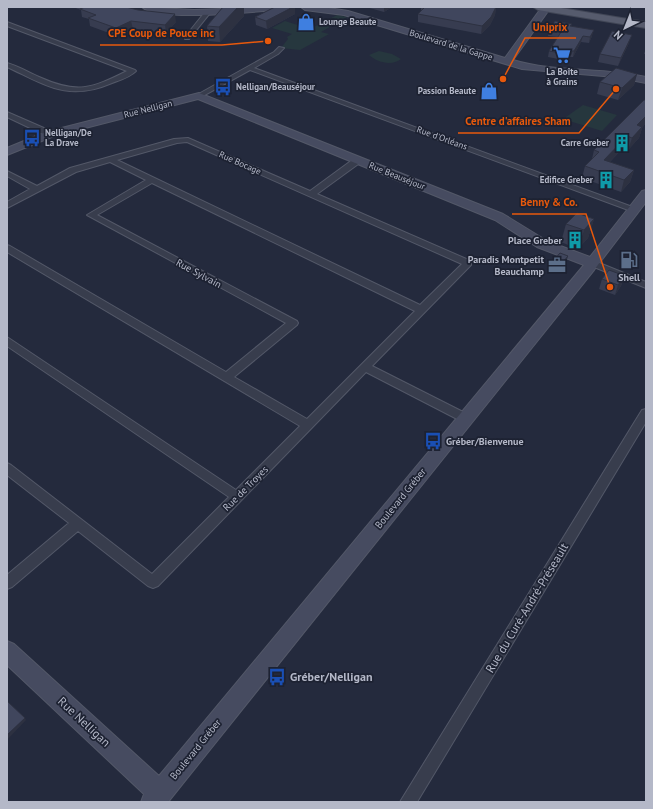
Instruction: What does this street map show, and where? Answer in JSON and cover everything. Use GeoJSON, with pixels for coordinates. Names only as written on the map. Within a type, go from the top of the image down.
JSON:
{"type":"FeatureCollection","features":[{"type":"Feature","properties":{"kind":"main road"},"geometry":{"type":"LineString","coordinates":[[563,7],[646,21]]}},
{"type":"Feature","properties":{"kind":"main road"},"geometry":{"type":"LineString","coordinates":[[542,9],[646,25]]}},
{"type":"Feature","properties":{"kind":"street"},"geometry":{"type":"LineString","coordinates":[[146,7],[173,12],[275,7]]}},
{"type":"Feature","properties":{"kind":"street","name":"Boulevard de la Gappe"},"geometry":{"type":"LineString","coordinates":[[305,7],[346,13],[506,62],[547,69],[606,72],[646,80]]}},
{"type":"Feature","properties":{"kind":"street"},"geometry":{"type":"LineString","coordinates":[[506,62],[542,9]]}},
{"type":"Feature","properties":{"kind":"street"},"geometry":{"type":"LineString","coordinates":[[187,38],[209,10]]}},
{"type":"Feature","properties":{"kind":"street"},"geometry":{"type":"LineString","coordinates":[[7,24],[133,71],[103,84],[85,89],[72,90],[7,65]]}},
{"type":"Feature","properties":{"kind":"street","name":"Rue Nelligan"},"geometry":{"type":"LineString","coordinates":[[7,152],[50,134],[199,96],[281,48]]}},
{"type":"Feature","properties":{"kind":"street","name":"Rue d'Orléans"},"geometry":{"type":"LineString","coordinates":[[249,68],[634,209]]}},
{"type":"Feature","properties":{"kind":"street","name":"Rue Beauséjour"},"geometry":{"type":"LineString","coordinates":[[199,96],[499,217],[542,244],[592,263]]}},
{"type":"Feature","properties":{"kind":"street"},"geometry":{"type":"LineString","coordinates":[[7,114],[50,134]]}},
{"type":"Feature","properties":{"kind":"street","name":"Rue Bocage"},"geometry":{"type":"LineString","coordinates":[[7,205],[73,170],[177,141],[188,140],[468,263]]}},
{"type":"Feature","properties":{"kind":"street"},"geometry":{"type":"LineString","coordinates":[[109,159],[422,310]]}},
{"type":"Feature","properties":{"kind":"street"},"geometry":{"type":"LineString","coordinates":[[311,194],[358,160]]}},
{"type":"Feature","properties":{"kind":"street"},"geometry":{"type":"LineString","coordinates":[[7,173],[36,189]]}},
{"type":"Feature","properties":{"kind":"street","name":"Rue Sylvain"},"geometry":{"type":"LineString","coordinates":[[151,180],[91,216],[293,323],[227,377]]}},
{"type":"Feature","properties":{"kind":"street","name":"Boulevard Gréber"},"geometry":{"type":"LineString","coordinates":[[157,798],[592,263],[646,194]]}},
{"type":"Feature","properties":{"kind":"street"},"geometry":{"type":"LineString","coordinates":[[7,248],[307,425]]}},
{"type":"Feature","properties":{"kind":"street","name":"Rue de Troyes"},"geometry":{"type":"LineString","coordinates":[[7,468],[153,582],[236,496],[468,263]]}},
{"type":"Feature","properties":{"kind":"street"},"geometry":{"type":"LineString","coordinates":[[592,263],[646,285]]}},
{"type":"Feature","properties":{"kind":"street"},"geometry":{"type":"LineString","coordinates":[[7,341],[12,351],[236,496]]}},
{"type":"Feature","properties":{"kind":"street"},"geometry":{"type":"LineString","coordinates":[[365,367],[465,418]]}},
{"type":"Feature","properties":{"kind":"street","name":"Rue du Curé-André-Préseault"},"geometry":{"type":"LineString","coordinates":[[408,802],[646,413]]}},
{"type":"Feature","properties":{"kind":"street"},"geometry":{"type":"LineString","coordinates":[[7,583],[77,524]]}},
{"type":"Feature","properties":{"kind":"street","name":"Rue Nelligan"},"geometry":{"type":"LineString","coordinates":[[7,651],[157,798]]}},
{"type":"Feature","properties":{"kind":"shaded area"},"geometry":{"type":"Polygon","coordinates":[[[337,15],[347,17],[321,32],[329,34],[300,50],[281,48],[288,39],[287,37],[292,34],[272,28],[285,21],[310,29],[337,15]]]}},
{"type":"Feature","properties":{"kind":"shaded area"},"geometry":{"type":"Polygon","coordinates":[[[379,51],[392,54],[401,59],[385,63],[369,55],[379,51]]]}},
{"type":"Feature","properties":{"kind":"shaded area"},"geometry":{"type":"Polygon","coordinates":[[[583,105],[617,115],[602,131],[566,120],[566,117],[583,105]]]}},
{"type":"Feature","properties":{"kind":"building"},"geometry":{"type":"Polygon","coordinates":[[[85,7],[126,7],[138,10],[175,14],[165,25],[131,21],[116,28],[88,18],[96,15],[80,9],[85,7]]]}},
{"type":"Feature","properties":{"kind":"building"},"geometry":{"type":"Polygon","coordinates":[[[223,7],[238,7],[219,27],[207,26],[223,7]]]}},
{"type":"Feature","properties":{"kind":"building"},"geometry":{"type":"Polygon","coordinates":[[[275,7],[293,7],[266,21],[255,17],[275,7]]]}},
{"type":"Feature","properties":{"kind":"building"},"geometry":{"type":"Polygon","coordinates":[[[421,7],[496,7],[491,17],[482,26],[418,14],[424,8],[421,7]]]}},
{"type":"Feature","properties":{"kind":"building"},"geometry":{"type":"Polygon","coordinates":[[[555,21],[572,24],[570,26],[594,30],[590,37],[583,36],[574,51],[572,51],[571,55],[549,51],[561,32],[549,30],[555,21]]]}},
{"type":"Feature","properties":{"kind":"building"},"geometry":{"type":"Polygon","coordinates":[[[612,31],[632,35],[621,58],[600,54],[612,31]]]}},
{"type":"Feature","properties":{"kind":"building"},"geometry":{"type":"Polygon","coordinates":[[[616,68],[637,74],[622,88],[600,82],[616,68]]]}},
{"type":"Feature","properties":{"kind":"building"},"geometry":{"type":"Polygon","coordinates":[[[644,100],[646,100],[646,116],[637,125],[642,127],[632,138],[627,136],[604,160],[634,170],[624,180],[585,166],[599,152],[594,150],[644,100]]]}},
{"type":"Feature","properties":{"kind":"building"},"geometry":{"type":"Polygon","coordinates":[[[577,213],[594,219],[584,230],[566,224],[577,213]]]}},
{"type":"Feature","properties":{"kind":"building"},"geometry":{"type":"Polygon","coordinates":[[[560,253],[568,256],[562,263],[554,260],[560,253]]]}},
{"type":"Feature","properties":{"kind":"building"},"geometry":{"type":"Polygon","coordinates":[[[609,270],[625,276],[618,285],[602,279],[609,270]]]}},
{"type":"Feature","properties":{"kind":"building"},"geometry":{"type":"Polygon","coordinates":[[[7,701],[25,718],[7,735],[7,701]]]}},
{"type":"Feature","properties":{"kind":"place","name":"Lounge Beaute"},"geometry":{"type":"Point","coordinates":[306,22]}},
{"type":"Feature","properties":{"kind":"place","name":"CPE Coup de Pouce inc"},"geometry":{"type":"Point","coordinates":[268,41]}},
{"type":"Feature","properties":{"kind":"place","name":"La Boîte à Grains"},"geometry":{"type":"Point","coordinates":[562,55]}},
{"type":"Feature","properties":{"kind":"place","name":"Uniprix"},"geometry":{"type":"Point","coordinates":[503,79]}},
{"type":"Feature","properties":{"kind":"place","name":"Nelligan/Beauséjour"},"geometry":{"type":"Point","coordinates":[223,87]}},
{"type":"Feature","properties":{"kind":"place","name":"Centre d'affaires Sham"},"geometry":{"type":"Point","coordinates":[616,89]}},
{"type":"Feature","properties":{"kind":"place","name":"Passion Beaute"},"geometry":{"type":"Point","coordinates":[489,91]}},
{"type":"Feature","properties":{"kind":"place","name":"Nelligan/De La Drave"},"geometry":{"type":"Point","coordinates":[32,138]}},
{"type":"Feature","properties":{"kind":"place","name":"Carre Greber"},"geometry":{"type":"Point","coordinates":[622,143]}},
{"type":"Feature","properties":{"kind":"place","name":"Edifice Greber"},"geometry":{"type":"Point","coordinates":[606,180]}},
{"type":"Feature","properties":{"kind":"place","name":"Place Greber"},"geometry":{"type":"Point","coordinates":[575,240]}},
{"type":"Feature","properties":{"kind":"place","name":"Shell"},"geometry":{"type":"Point","coordinates":[629,260]}},
{"type":"Feature","properties":{"kind":"place","name":"Paradis Montpetit Beauchamp"},"geometry":{"type":"Point","coordinates":[557,265]}},
{"type":"Feature","properties":{"kind":"place","name":"Benny & Co."},"geometry":{"type":"Point","coordinates":[610,287]}},
{"type":"Feature","properties":{"kind":"place","name":"Gréber/Bienvenue"},"geometry":{"type":"Point","coordinates":[433,441]}},
{"type":"Feature","properties":{"kind":"place","name":"Gréber/Nelligan"},"geometry":{"type":"Point","coordinates":[277,677]}}]}
